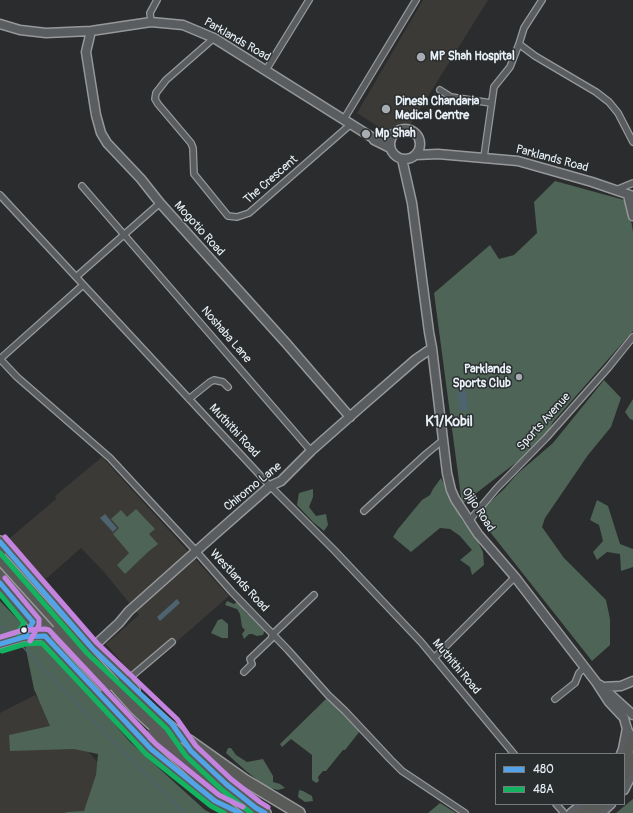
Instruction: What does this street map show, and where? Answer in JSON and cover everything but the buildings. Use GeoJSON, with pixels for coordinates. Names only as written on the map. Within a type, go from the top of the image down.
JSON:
{"type":"FeatureCollection","features":[{"type":"Feature","properties":{"kind":"highway"},"geometry":{"type":"LineString","coordinates":[[0,542],[92,648],[172,724],[191,751],[226,784],[256,808],[265,813]]}},
{"type":"Feature","properties":{"kind":"highway"},"geometry":{"type":"LineString","coordinates":[[0,558],[137,710],[210,778],[252,813]]}},
{"type":"Feature","properties":{"kind":"highway"},"geometry":{"type":"LineString","coordinates":[[0,570],[163,746],[241,813]]}},
{"type":"Feature","properties":{"kind":"highway"},"geometry":{"type":"LineString","coordinates":[[0,583],[45,636],[151,749],[215,800],[241,813]]}},
{"type":"Feature","properties":{"kind":"highway"},"geometry":{"type":"LineString","coordinates":[[54,618],[124,687],[166,724],[244,780],[299,813]]}},
{"type":"Feature","properties":{"kind":"highway"},"geometry":{"type":"LineString","coordinates":[[130,685],[167,728],[167,740],[201,775],[203,782],[198,787]]}},
{"type":"Feature","properties":{"kind":"highway"},"geometry":{"type":"LineString","coordinates":[[215,800],[217,808],[222,813]]}},
{"type":"Feature","properties":{"kind":"main road","name":"Parklands Road"},"geometry":{"type":"LineString","coordinates":[[0,24],[30,32],[52,33],[91,31],[151,22],[183,25],[214,38],[374,140],[390,148]]}},
{"type":"Feature","properties":{"kind":"main road","name":"Mogotio Road"},"geometry":{"type":"LineString","coordinates":[[91,31],[86,52],[94,103],[101,133],[106,143],[141,179],[160,203],[286,343],[350,417]]}},
{"type":"Feature","properties":{"kind":"main road"},"geometry":{"type":"LineString","coordinates":[[414,156],[402,159],[393,153],[390,148],[391,138],[397,131],[406,129],[415,132],[420,140],[438,154]]}},
{"type":"Feature","properties":{"kind":"main road"},"geometry":{"type":"LineString","coordinates":[[373,138],[394,134]]}},
{"type":"Feature","properties":{"kind":"main road"},"geometry":{"type":"LineString","coordinates":[[406,171],[414,156],[419,151],[420,140]]}},
{"type":"Feature","properties":{"kind":"main road","name":"Parklands Road"},"geometry":{"type":"LineString","coordinates":[[414,156],[438,154],[518,161],[616,190],[631,196]]}},
{"type":"Feature","properties":{"kind":"main road","name":"Ojijo Road"},"geometry":{"type":"LineString","coordinates":[[402,159],[406,171],[412,203],[451,490],[455,499],[478,534],[514,577],[584,668],[600,685]]}},
{"type":"Feature","properties":{"kind":"main road"},"geometry":{"type":"LineString","coordinates":[[631,196],[633,216]]}},
{"type":"Feature","properties":{"kind":"main road","name":"Chiromo Lane"},"geometry":{"type":"LineString","coordinates":[[92,648],[119,623],[129,611],[196,551],[270,486],[281,481],[311,451],[416,359],[432,348]]}},
{"type":"Feature","properties":{"kind":"main road"},"geometry":{"type":"LineString","coordinates":[[22,637],[33,622]]}},
{"type":"Feature","properties":{"kind":"main road"},"geometry":{"type":"LineString","coordinates":[[0,644],[22,637],[45,636]]}},
{"type":"Feature","properties":{"kind":"main road"},"geometry":{"type":"LineString","coordinates":[[600,685],[621,686],[633,681]]}},
{"type":"Feature","properties":{"kind":"main road"},"geometry":{"type":"LineString","coordinates":[[600,685],[633,715],[629,719],[621,753]]}},
{"type":"Feature","properties":{"kind":"main road"},"geometry":{"type":"LineString","coordinates":[[600,685],[609,702],[624,718],[627,729],[633,737],[625,759]]}},
{"type":"Feature","properties":{"kind":"main road"},"geometry":{"type":"LineString","coordinates":[[625,775],[633,757]]}},
{"type":"Feature","properties":{"kind":"main road"},"geometry":{"type":"LineString","coordinates":[[625,789],[633,772]]}},
{"type":"Feature","properties":{"kind":"main road"},"geometry":{"type":"LineString","coordinates":[[571,813],[581,805]]}},
{"type":"Feature","properties":{"kind":"main road"},"geometry":{"type":"LineString","coordinates":[[581,813],[591,805]]}},
{"type":"Feature","properties":{"kind":"main road"},"geometry":{"type":"LineString","coordinates":[[593,813],[602,805]]}},
{"type":"Feature","properties":{"kind":"main road"},"geometry":{"type":"LineString","coordinates":[[601,813],[610,805]]}},
{"type":"Feature","properties":{"kind":"street"},"geometry":{"type":"LineString","coordinates":[[151,22],[150,12],[157,0]]}},
{"type":"Feature","properties":{"kind":"street"},"geometry":{"type":"LineString","coordinates":[[266,70],[309,0]]}},
{"type":"Feature","properties":{"kind":"street"},"geometry":{"type":"LineString","coordinates":[[347,122],[416,0]]}},
{"type":"Feature","properties":{"kind":"street"},"geometry":{"type":"LineString","coordinates":[[484,157],[494,87],[510,67],[524,28],[542,0]]}},
{"type":"Feature","properties":{"kind":"street","name":"The Crescent"},"geometry":{"type":"LineString","coordinates":[[214,38],[166,80],[156,93],[155,99],[191,142],[193,148],[194,174],[228,216],[237,218],[249,213],[347,122]]}},
{"type":"Feature","properties":{"kind":"street"},"geometry":{"type":"LineString","coordinates":[[519,44],[535,56],[596,92],[610,102],[618,112],[633,142]]}},
{"type":"Feature","properties":{"kind":"street"},"geometry":{"type":"LineString","coordinates":[[440,90],[451,97],[491,103]]}},
{"type":"Feature","properties":{"kind":"street"},"geometry":{"type":"LineString","coordinates":[[616,190],[633,183]]}},
{"type":"Feature","properties":{"kind":"street","name":"Noshaba Lane"},"geometry":{"type":"LineString","coordinates":[[82,186],[311,451]]}},
{"type":"Feature","properties":{"kind":"street","name":"Muthithi Road"},"geometry":{"type":"LineString","coordinates":[[0,195],[270,486],[353,569],[421,642],[513,753]]}},
{"type":"Feature","properties":{"kind":"street"},"geometry":{"type":"LineString","coordinates":[[76,277],[160,203]]}},
{"type":"Feature","properties":{"kind":"street"},"geometry":{"type":"LineString","coordinates":[[0,359],[83,285]]}},
{"type":"Feature","properties":{"kind":"street","name":"Sports Avenue"},"geometry":{"type":"LineString","coordinates":[[469,521],[497,488],[546,438],[608,368],[633,337]]}},
{"type":"Feature","properties":{"kind":"street","name":"Westlands Road"},"geometry":{"type":"LineString","coordinates":[[0,359],[22,382],[110,458],[328,695],[402,771],[465,813]]}},
{"type":"Feature","properties":{"kind":"street"},"geometry":{"type":"LineString","coordinates":[[189,399],[214,380],[220,381],[228,387]]}},
{"type":"Feature","properties":{"kind":"street"},"geometry":{"type":"LineString","coordinates":[[364,511],[443,440]]}},
{"type":"Feature","properties":{"kind":"street"},"geometry":{"type":"LineString","coordinates":[[434,658],[514,577]]}},
{"type":"Feature","properties":{"kind":"street"},"geometry":{"type":"LineString","coordinates":[[244,672],[252,664],[250,659],[271,639],[273,634],[314,595]]}},
{"type":"Feature","properties":{"kind":"street"},"geometry":{"type":"LineString","coordinates":[[130,685],[172,642]]}},
{"type":"Feature","properties":{"kind":"street"},"geometry":{"type":"LineString","coordinates":[[555,699],[575,683],[579,673],[584,668]]}},
{"type":"Feature","properties":{"kind":"street"},"geometry":{"type":"LineString","coordinates":[[557,805],[564,813]]}},
{"type":"Feature","properties":{"kind":"shaded area","name":"MP Shah Hospital"},"geometry":{"type":"Polygon","coordinates":[[[423,0],[488,0],[409,127],[385,131],[357,113],[423,0]]]}},
{"type":"Feature","properties":{"kind":"shaded area"},"geometry":{"type":"Polygon","coordinates":[[[102,457],[229,596],[135,678],[106,644],[139,615],[104,572],[81,548],[46,579],[9,539],[56,499],[55,496],[102,457]]]}},
{"type":"Feature","properties":{"kind":"shaded area"},"geometry":{"type":"Polygon","coordinates":[[[35,695],[94,758],[139,813],[0,813],[0,713],[35,695]]]}},
{"type":"Feature","properties":{"kind":"green space","name":"Parklands Sports Club"},"geometry":{"type":"Polygon","coordinates":[[[555,181],[628,201],[633,232],[633,331],[553,422],[543,442],[462,504],[434,293],[490,245],[499,259],[514,255],[537,233],[534,202],[555,181]]]}},
{"type":"Feature","properties":{"kind":"green space"},"geometry":{"type":"Polygon","coordinates":[[[604,380],[621,398],[611,427],[588,455],[545,518],[542,527],[564,558],[606,600],[610,619],[610,645],[592,661],[479,518],[485,507],[517,474],[553,443],[604,380]]]}},
{"type":"Feature","properties":{"kind":"green space"},"geometry":{"type":"Polygon","coordinates":[[[633,399],[633,420],[630,419],[625,412],[633,399]]]}},
{"type":"Feature","properties":{"kind":"green space"},"geometry":{"type":"Polygon","coordinates":[[[441,478],[461,519],[475,536],[483,552],[484,565],[472,575],[470,567],[460,560],[472,550],[460,536],[450,529],[440,528],[411,552],[393,537],[422,500],[430,495],[441,478]]]}},
{"type":"Feature","properties":{"kind":"green space"},"geometry":{"type":"Polygon","coordinates":[[[313,489],[313,497],[309,507],[316,516],[326,514],[328,525],[324,531],[297,505],[299,493],[313,489]]]}},
{"type":"Feature","properties":{"kind":"green space"},"geometry":{"type":"Polygon","coordinates":[[[597,500],[608,506],[620,544],[633,549],[633,567],[621,571],[620,554],[607,552],[597,560],[593,552],[603,541],[599,525],[590,520],[597,500]]]}},
{"type":"Feature","properties":{"kind":"green space"},"geometry":{"type":"Polygon","coordinates":[[[136,509],[155,529],[149,534],[158,544],[125,574],[117,565],[129,553],[113,534],[119,528],[111,519],[121,510],[127,517],[136,509]]]}},
{"type":"Feature","properties":{"kind":"green space"},"geometry":{"type":"Polygon","coordinates":[[[0,601],[25,627],[0,639],[0,601]]]}},
{"type":"Feature","properties":{"kind":"green space"},"geometry":{"type":"Polygon","coordinates":[[[227,601],[234,604],[237,602],[242,606],[246,613],[265,629],[263,635],[257,636],[249,634],[244,639],[242,634],[245,630],[242,627],[240,614],[237,609],[225,605],[227,601]]]}},
{"type":"Feature","properties":{"kind":"green space"},"geometry":{"type":"Polygon","coordinates":[[[222,619],[228,624],[228,638],[222,638],[211,633],[218,620],[222,619]]]}},
{"type":"Feature","properties":{"kind":"green space"},"geometry":{"type":"Polygon","coordinates":[[[38,635],[130,742],[205,810],[211,813],[65,813],[84,811],[96,775],[98,754],[74,749],[10,751],[9,735],[50,726],[34,689],[24,640],[38,635]]]}},
{"type":"Feature","properties":{"kind":"green space"},"geometry":{"type":"Polygon","coordinates":[[[328,697],[360,731],[326,771],[323,771],[318,777],[319,781],[316,783],[312,780],[312,755],[291,739],[282,747],[280,744],[328,697]]]}},
{"type":"Feature","properties":{"kind":"green space"},"geometry":{"type":"Polygon","coordinates":[[[228,748],[231,748],[236,755],[247,762],[263,759],[273,776],[273,782],[280,784],[285,788],[278,790],[266,787],[226,753],[228,748]]]}},
{"type":"Feature","properties":{"kind":"green space"},"geometry":{"type":"Polygon","coordinates":[[[299,790],[312,796],[313,801],[305,802],[298,797],[299,790]]]}},
{"type":"Feature","properties":{"kind":"green space"},"geometry":{"type":"Polygon","coordinates":[[[633,799],[633,813],[616,813],[633,799]]]}},
{"type":"Feature","properties":{"kind":"green space"},"geometry":{"type":"Polygon","coordinates":[[[440,803],[456,813],[428,813],[440,803]]]}},
{"type":"Feature","properties":{"kind":"water"},"geometry":{"type":"Polygon","coordinates":[[[466,390],[468,410],[460,411],[457,391],[466,390]]]}},
{"type":"Feature","properties":{"kind":"water"},"geometry":{"type":"Polygon","coordinates":[[[105,514],[117,528],[113,532],[100,518],[105,514]]]}},
{"type":"Feature","properties":{"kind":"water"},"geometry":{"type":"Polygon","coordinates":[[[177,599],[180,603],[160,621],[157,617],[177,599]]]}},
{"type":"Feature","properties":{"kind":"waterway"},"geometry":{"type":"LineString","coordinates":[[0,626],[13,636]]}},
{"type":"Feature","properties":{"kind":"waterway"},"geometry":{"type":"LineString","coordinates":[[18,642],[184,813]]}},
{"type":"Feature","properties":{"kind":"transit line"},"geometry":{"type":"LineString","coordinates":[[5,537],[97,643],[177,719],[196,746],[231,779],[268,807]]}},
{"type":"Feature","properties":{"kind":"transit line","name":"48O"},"geometry":{"type":"LineString","coordinates":[[0,542],[92,648],[172,724],[191,751],[226,784],[256,808],[265,813]]}},
{"type":"Feature","properties":{"kind":"transit line","name":"48A"},"geometry":{"type":"LineString","coordinates":[[0,553],[87,653],[167,729],[186,756],[221,789],[251,813]]}},
{"type":"Feature","properties":{"kind":"transit line"},"geometry":{"type":"LineString","coordinates":[[5,578],[39,619],[39,625],[30,641]]}},
{"type":"Feature","properties":{"kind":"transit line","name":"48O"},"geometry":{"type":"LineString","coordinates":[[0,583],[33,622],[24,637]]}},
{"type":"Feature","properties":{"kind":"transit line","name":"48A"},"geometry":{"type":"LineString","coordinates":[[0,594],[24,623],[18,633]]}},
{"type":"Feature","properties":{"kind":"transit line"},"geometry":{"type":"LineString","coordinates":[[0,637],[23,630],[49,630],[156,744],[219,795],[243,807]]}},
{"type":"Feature","properties":{"kind":"transit line","name":"48O"},"geometry":{"type":"LineString","coordinates":[[0,644],[24,637],[45,636],[151,749],[215,801],[240,813]]}},
{"type":"Feature","properties":{"kind":"transit line","name":"48A"},"geometry":{"type":"LineString","coordinates":[[2,651],[25,644],[42,643],[146,754],[211,806],[224,813]]}},
{"type":"Feature","properties":{"kind":"place","name":"MP Shah Hospital"},"geometry":{"type":"Point","coordinates":[421,57]}},
{"type":"Feature","properties":{"kind":"place","name":"Dinesh Chandaria Medical Centre"},"geometry":{"type":"Point","coordinates":[386,109]}},
{"type":"Feature","properties":{"kind":"place","name":"Mp Shah"},"geometry":{"type":"Point","coordinates":[366,134]}},
{"type":"Feature","properties":{"kind":"place","name":"Parklands Sports Club"},"geometry":{"type":"Point","coordinates":[519,377]}},
{"type":"Feature","properties":{"kind":"district","name":"K1/Kobil"},"geometry":{"type":"Point","coordinates":[449,422]}}]}
